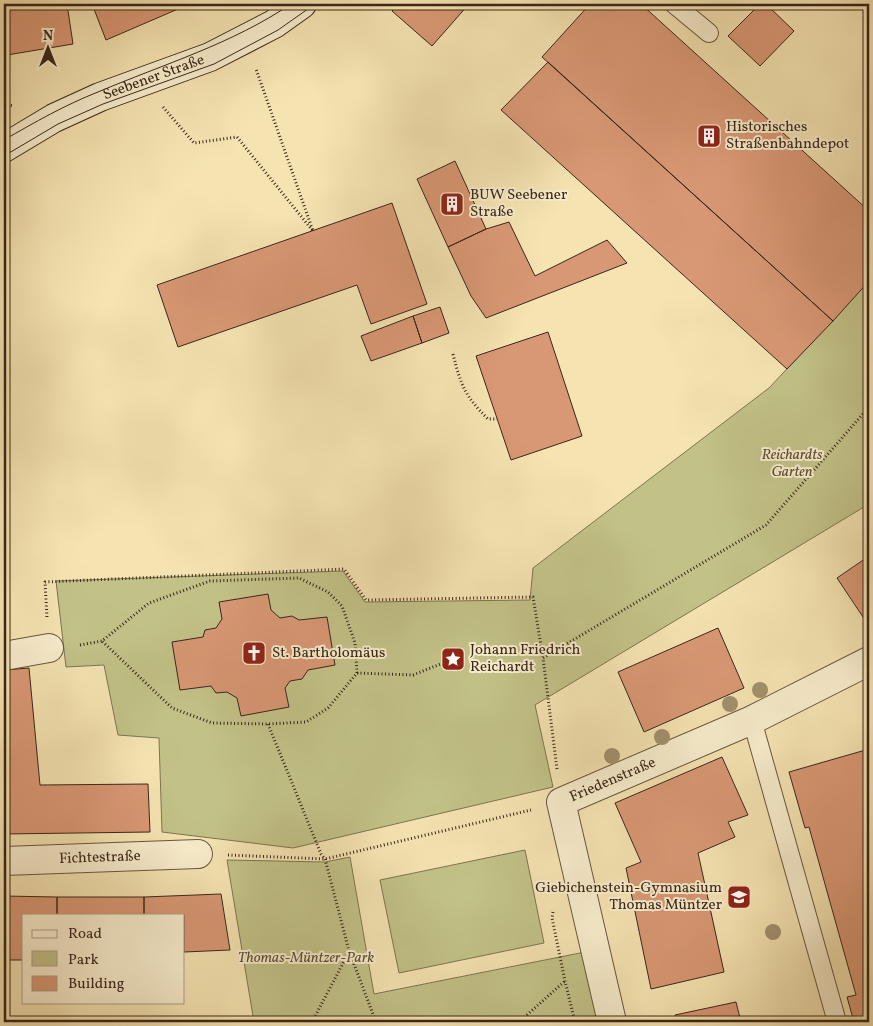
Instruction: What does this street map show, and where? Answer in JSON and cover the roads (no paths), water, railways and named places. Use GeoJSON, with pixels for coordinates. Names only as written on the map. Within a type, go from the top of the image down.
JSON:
{"type":"FeatureCollection","features":[{"type":"Feature","properties":{"kind":"street","name":"Seebener Straße"},"geometry":{"type":"LineString","coordinates":[[4,148],[54,118],[100,98],[210,57],[274,24],[302,4]]}},
{"type":"Feature","properties":{"kind":"street"},"geometry":{"type":"LineString","coordinates":[[4,656],[49,648]]}},
{"type":"Feature","properties":{"kind":"street","name":"Friedenstraße"},"geometry":{"type":"LineString","coordinates":[[612,1022],[561,802],[752,720],[869,661]]}},
{"type":"Feature","properties":{"kind":"street","name":"Fichtestraße"},"geometry":{"type":"LineString","coordinates":[[4,861],[198,854]]}},
{"type":"Feature","properties":{"kind":"lane"},"geometry":{"type":"LineString","coordinates":[[674,4],[709,33]]}},
{"type":"Feature","properties":{"kind":"lane"},"geometry":{"type":"LineString","coordinates":[[752,720],[837,1022]]}},
{"type":"Feature","properties":{"kind":"tram line"},"geometry":{"type":"LineString","coordinates":[[4,140],[74,102],[245,31],[291,4]]}},
{"type":"Feature","properties":{"kind":"tram line"},"geometry":{"type":"LineString","coordinates":[[4,156],[58,124],[103,104],[214,64],[278,30],[315,4]]}},
{"type":"Feature","properties":{"kind":"place","name":"Historisches Straßenbahndepot"},"geometry":{"type":"Point","coordinates":[709,136]}},
{"type":"Feature","properties":{"kind":"place","name":"BUW Seebener Straße"},"geometry":{"type":"Point","coordinates":[452,204]}},
{"type":"Feature","properties":{"kind":"place","name":"St. Bartholomäus"},"geometry":{"type":"Point","coordinates":[254,653]}},
{"type":"Feature","properties":{"kind":"place","name":"Johann Friedrich Reichardt"},"geometry":{"type":"Point","coordinates":[453,659]}},
{"type":"Feature","properties":{"kind":"place","name":"Giebichenstein-Gymnasium Thomas Müntzer"},"geometry":{"type":"Point","coordinates":[739,897]}},
{"type":"Feature","properties":{"kind":"park label","name":"Reichardts Garten"},"geometry":{"type":"Point","coordinates":[792,464]}},
{"type":"Feature","properties":{"kind":"park label","name":"Thomas-Müntzer-Park"},"geometry":{"type":"Point","coordinates":[306,958]}}]}
